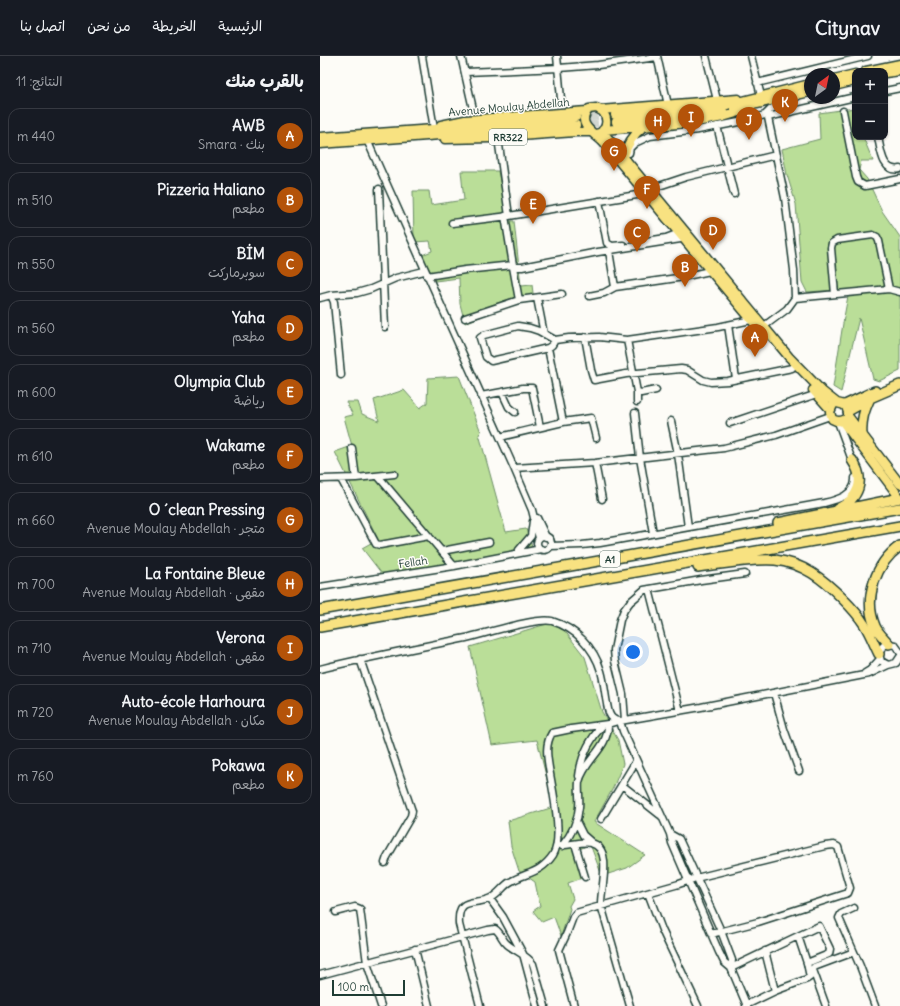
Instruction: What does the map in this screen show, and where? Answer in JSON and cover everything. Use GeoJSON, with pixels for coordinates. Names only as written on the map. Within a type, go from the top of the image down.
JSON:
{"type":"FeatureCollection","features":[{"type":"Feature","properties":{"kind":"highway"},"geometry":{"type":"LineString","coordinates":[[843,413],[900,379]]}},
{"type":"Feature","properties":{"kind":"highway"},"geometry":{"type":"LineString","coordinates":[[843,413],[870,398],[900,385]]}},
{"type":"Feature","properties":{"kind":"highway"},"geometry":{"type":"LineString","coordinates":[[862,434],[863,412],[870,398]]}},
{"type":"Feature","properties":{"kind":"highway"},"geometry":{"type":"LineString","coordinates":[[823,515],[845,505],[856,493],[859,484],[859,475],[857,467],[852,460]]}},
{"type":"Feature","properties":{"kind":"highway"},"geometry":{"type":"LineString","coordinates":[[756,533],[776,524],[900,498]]}},
{"type":"Feature","properties":{"kind":"highway","name":"A1"},"geometry":{"type":"LineString","coordinates":[[320,610],[900,508]]}},
{"type":"Feature","properties":{"kind":"highway","name":"A1"},"geometry":{"type":"LineString","coordinates":[[320,627],[900,526]]}},
{"type":"Feature","properties":{"kind":"highway"},"geometry":{"type":"LineString","coordinates":[[889,644],[876,627],[871,610],[871,597],[873,584],[880,567],[887,557],[900,546]]}},
{"type":"Feature","properties":{"kind":"highway"},"geometry":{"type":"LineString","coordinates":[[622,575],[766,560],[790,563],[805,568],[817,575],[854,610],[869,631],[879,656]]}},
{"type":"Feature","properties":{"kind":"main road"},"geometry":{"type":"LineString","coordinates":[[881,68],[900,64]]}},
{"type":"Feature","properties":{"kind":"main road"},"geometry":{"type":"LineString","coordinates":[[888,73],[900,71]]}},
{"type":"Feature","properties":{"kind":"main road"},"geometry":{"type":"LineString","coordinates":[[840,77],[852,75]]}},
{"type":"Feature","properties":{"kind":"main road"},"geometry":{"type":"LineString","coordinates":[[840,85],[852,82]]}},
{"type":"Feature","properties":{"kind":"main road","name":"Avenue Moulay Abdellah"},"geometry":{"type":"LineString","coordinates":[[748,100],[708,108],[616,118],[704,114],[759,100],[804,86]]}},
{"type":"Feature","properties":{"kind":"main road","name":"Avenue Moulay Abdellah"},"geometry":{"type":"LineString","coordinates":[[600,110],[717,100],[759,100],[804,93]]}},
{"type":"Feature","properties":{"kind":"main road","name":"Avenue Moulay Abdellah"},"geometry":{"type":"LineString","coordinates":[[426,136],[449,139],[470,139],[575,132],[597,132],[691,123],[723,117],[749,109],[759,100]]}},
{"type":"Feature","properties":{"kind":"main road","name":"RR322"},"geometry":{"type":"LineString","coordinates":[[587,111],[593,108],[600,110]]}},
{"type":"Feature","properties":{"kind":"main road"},"geometry":{"type":"LineString","coordinates":[[597,132],[606,126],[604,114],[600,110]]}},
{"type":"Feature","properties":{"kind":"main road","name":"Avenue Moulay Abdellah"},"geometry":{"type":"LineString","coordinates":[[434,130],[438,126],[447,123],[466,120],[587,111]]}},
{"type":"Feature","properties":{"kind":"main road"},"geometry":{"type":"LineString","coordinates":[[587,111],[585,115],[587,129],[597,132],[625,158],[710,271],[754,319]]}},
{"type":"Feature","properties":{"kind":"main road","name":"Avenue Moulay Abdellah"},"geometry":{"type":"LineString","coordinates":[[320,137],[576,121],[426,136],[320,144]]}},
{"type":"Feature","properties":{"kind":"main road"},"geometry":{"type":"LineString","coordinates":[[625,158],[630,142],[643,127]]}},
{"type":"Feature","properties":{"kind":"main road"},"geometry":{"type":"LineString","coordinates":[[597,132],[650,191]]}},
{"type":"Feature","properties":{"kind":"main road"},"geometry":{"type":"LineString","coordinates":[[684,235],[754,319],[792,368],[817,394],[830,412],[834,421],[843,413]]}},
{"type":"Feature","properties":{"kind":"main road"},"geometry":{"type":"LineString","coordinates":[[762,329],[862,434],[897,485],[900,498]]}},
{"type":"Feature","properties":{"kind":"main road"},"geometry":{"type":"LineString","coordinates":[[830,412],[843,413],[897,485]]}},
{"type":"Feature","properties":{"kind":"street"},"geometry":{"type":"LineString","coordinates":[[422,56],[434,130]]}},
{"type":"Feature","properties":{"kind":"street"},"geometry":{"type":"LineString","coordinates":[[461,56],[466,72],[473,109]]}},
{"type":"Feature","properties":{"kind":"street"},"geometry":{"type":"LineString","coordinates":[[557,56],[561,99]]}},
{"type":"Feature","properties":{"kind":"street"},"geometry":{"type":"LineString","coordinates":[[466,72],[598,65],[657,56],[668,105]]}},
{"type":"Feature","properties":{"kind":"street"},"geometry":{"type":"LineString","coordinates":[[706,56],[717,100]]}},
{"type":"Feature","properties":{"kind":"street"},"geometry":{"type":"LineString","coordinates":[[751,56],[759,100]]}},
{"type":"Feature","properties":{"kind":"street"},"geometry":{"type":"LineString","coordinates":[[838,56],[840,63]]}},
{"type":"Feature","properties":{"kind":"street"},"geometry":{"type":"LineString","coordinates":[[757,83],[868,56]]}},
{"type":"Feature","properties":{"kind":"street"},"geometry":{"type":"LineString","coordinates":[[888,90],[900,88]]}},
{"type":"Feature","properties":{"kind":"street"},"geometry":{"type":"LineString","coordinates":[[762,329],[787,309],[795,298],[794,270],[785,198],[768,115],[771,109],[804,95]]}},
{"type":"Feature","properties":{"kind":"street"},"geometry":{"type":"LineString","coordinates":[[625,158],[630,148],[638,141],[646,137],[717,126],[852,98]]}},
{"type":"Feature","properties":{"kind":"street"},"geometry":{"type":"LineString","coordinates":[[843,111],[858,182],[864,186],[900,179]]}},
{"type":"Feature","properties":{"kind":"street"},"geometry":{"type":"LineString","coordinates":[[717,126],[734,194]]}},
{"type":"Feature","properties":{"kind":"street"},"geometry":{"type":"LineString","coordinates":[[367,140],[514,468],[532,513],[546,537],[550,541],[550,546]]}},
{"type":"Feature","properties":{"kind":"street"},"geometry":{"type":"LineString","coordinates":[[879,140],[886,166],[892,170],[900,169]]}},
{"type":"Feature","properties":{"kind":"street"},"geometry":{"type":"LineString","coordinates":[[499,145],[513,266],[519,300]]}},
{"type":"Feature","properties":{"kind":"street"},"geometry":{"type":"LineString","coordinates":[[452,223],[507,216],[650,191],[675,180],[776,156]]}},
{"type":"Feature","properties":{"kind":"street"},"geometry":{"type":"LineString","coordinates":[[379,189],[385,327]]}},
{"type":"Feature","properties":{"kind":"street"},"geometry":{"type":"LineString","coordinates":[[599,201],[607,244],[609,246],[618,246],[684,235]]}},
{"type":"Feature","properties":{"kind":"street"},"geometry":{"type":"LineString","coordinates":[[320,298],[331,295],[357,293],[371,289],[404,275],[513,266],[522,267],[684,235]]}},
{"type":"Feature","properties":{"kind":"street"},"geometry":{"type":"LineString","coordinates":[[836,294],[831,248],[832,243],[836,240],[873,235],[877,237],[879,241],[889,289]]}},
{"type":"Feature","properties":{"kind":"street"},"geometry":{"type":"LineString","coordinates":[[609,251],[615,287]]}},
{"type":"Feature","properties":{"kind":"street"},"geometry":{"type":"LineString","coordinates":[[590,296],[604,293],[615,287],[677,278],[710,271]]}},
{"type":"Feature","properties":{"kind":"street"},"geometry":{"type":"LineString","coordinates":[[795,298],[889,289],[900,292]]}},
{"type":"Feature","properties":{"kind":"street"},"geometry":{"type":"LineString","coordinates":[[465,318],[519,300],[562,294]]}},
{"type":"Feature","properties":{"kind":"street"},"geometry":{"type":"LineString","coordinates":[[331,295],[334,302],[342,375]]}},
{"type":"Feature","properties":{"kind":"street"},"geometry":{"type":"LineString","coordinates":[[537,298],[541,333]]}},
{"type":"Feature","properties":{"kind":"street"},"geometry":{"type":"LineString","coordinates":[[555,340],[548,348],[491,361],[486,357],[480,338],[484,335],[515,326],[523,326],[555,340],[600,337],[627,340],[728,325],[754,319]]}},
{"type":"Feature","properties":{"kind":"street"},"geometry":{"type":"LineString","coordinates":[[728,325],[736,380]]}},
{"type":"Feature","properties":{"kind":"street"},"geometry":{"type":"LineString","coordinates":[[585,337],[594,380],[626,374],[684,369],[703,380],[711,382],[736,380],[792,368]]}},
{"type":"Feature","properties":{"kind":"street"},"geometry":{"type":"LineString","coordinates":[[627,340],[637,392],[637,402]]}},
{"type":"Feature","properties":{"kind":"street"},"geometry":{"type":"LineString","coordinates":[[548,348],[563,422]]}},
{"type":"Feature","properties":{"kind":"street"},"geometry":{"type":"LineString","coordinates":[[481,396],[523,388],[532,388],[540,427]]}},
{"type":"Feature","properties":{"kind":"street"},"geometry":{"type":"LineString","coordinates":[[637,392],[641,393],[656,390]]}},
{"type":"Feature","properties":{"kind":"street"},"geometry":{"type":"LineString","coordinates":[[502,392],[508,404],[515,412]]}},
{"type":"Feature","properties":{"kind":"street"},"geometry":{"type":"LineString","coordinates":[[730,423],[817,394]]}},
{"type":"Feature","properties":{"kind":"street"},"geometry":{"type":"LineString","coordinates":[[514,468],[595,463],[724,448],[776,435],[830,412]]}},
{"type":"Feature","properties":{"kind":"street"},"geometry":{"type":"LineString","coordinates":[[635,413],[640,458],[653,533]]}},
{"type":"Feature","properties":{"kind":"street"},"geometry":{"type":"LineString","coordinates":[[843,413],[852,460]]}},
{"type":"Feature","properties":{"kind":"street"},"geometry":{"type":"LineString","coordinates":[[500,437],[563,422],[591,418],[596,438]]}},
{"type":"Feature","properties":{"kind":"street"},"geometry":{"type":"LineString","coordinates":[[671,421],[678,454],[688,527]]}},
{"type":"Feature","properties":{"kind":"street"},"geometry":{"type":"LineString","coordinates":[[352,448],[356,478]]}},
{"type":"Feature","properties":{"kind":"street","name":"Fellah"},"geometry":{"type":"LineString","coordinates":[[320,586],[454,566],[546,549],[550,546],[582,546],[837,500],[846,495],[856,482],[852,460]]}},
{"type":"Feature","properties":{"kind":"street"},"geometry":{"type":"LineString","coordinates":[[595,463],[602,499]]}},
{"type":"Feature","properties":{"kind":"street"},"geometry":{"type":"LineString","coordinates":[[322,479],[356,478],[394,474]]}},
{"type":"Feature","properties":{"kind":"street"},"geometry":{"type":"LineString","coordinates":[[378,476],[454,566]]}},
{"type":"Feature","properties":{"kind":"street"},"geometry":{"type":"LineString","coordinates":[[341,478],[376,544],[380,545],[429,536]]}},
{"type":"Feature","properties":{"kind":"street"},"geometry":{"type":"LineString","coordinates":[[532,513],[541,549]]}},
{"type":"Feature","properties":{"kind":"street"},"geometry":{"type":"LineString","coordinates":[[519,550],[532,536],[534,528],[532,513]]}},
{"type":"Feature","properties":{"kind":"street","name":"Fellah"},"geometry":{"type":"LineString","coordinates":[[510,555],[538,540],[541,536],[546,537]]}},
{"type":"Feature","properties":{"kind":"street"},"geometry":{"type":"LineString","coordinates":[[442,551],[489,542]]}},
{"type":"Feature","properties":{"kind":"street"},"geometry":{"type":"LineString","coordinates":[[745,574],[649,589],[640,592],[626,606],[616,633],[614,655],[623,694],[621,721],[623,731],[636,762],[670,834],[672,843],[711,934],[724,962],[731,968],[746,1005],[775,991],[808,979],[810,975],[798,936]]}},
{"type":"Feature","properties":{"kind":"street"},"geometry":{"type":"LineString","coordinates":[[649,589],[680,711]]}},
{"type":"Feature","properties":{"kind":"street"},"geometry":{"type":"LineString","coordinates":[[320,669],[360,659],[466,638],[536,621],[550,621],[569,628],[583,640],[591,651],[601,672],[609,713],[612,718],[621,721]]}},
{"type":"Feature","properties":{"kind":"street"},"geometry":{"type":"LineString","coordinates":[[860,676],[870,670],[879,656],[882,646],[889,644],[895,645],[900,651]]}},
{"type":"Feature","properties":{"kind":"street"},"geometry":{"type":"LineString","coordinates":[[879,656],[884,664],[888,665]]}},
{"type":"Feature","properties":{"kind":"street"},"geometry":{"type":"LineString","coordinates":[[360,659],[412,811],[411,816],[387,857],[386,863]]}},
{"type":"Feature","properties":{"kind":"street"},"geometry":{"type":"LineString","coordinates":[[552,856],[557,845],[557,830],[547,754],[549,738],[552,733],[576,728],[606,725],[860,676],[869,674],[899,661]]}},
{"type":"Feature","properties":{"kind":"street"},"geometry":{"type":"LineString","coordinates":[[774,693],[784,729],[799,771]]}},
{"type":"Feature","properties":{"kind":"street"},"geometry":{"type":"LineString","coordinates":[[480,1006],[459,924],[460,910],[473,901],[490,899],[508,883],[538,870],[563,845],[570,835],[576,821],[579,807],[580,771],[583,757],[593,736],[606,725]]}},
{"type":"Feature","properties":{"kind":"street"},"geometry":{"type":"LineString","coordinates":[[579,782],[583,772],[606,740],[606,725]]}},
{"type":"Feature","properties":{"kind":"street"},"geometry":{"type":"LineString","coordinates":[[601,818],[636,762]]}},
{"type":"Feature","properties":{"kind":"street"},"geometry":{"type":"LineString","coordinates":[[622,785],[660,815]]}},
{"type":"Feature","properties":{"kind":"street"},"geometry":{"type":"LineString","coordinates":[[576,821],[583,835],[598,847],[603,854],[604,879],[601,905],[630,1006]]}},
{"type":"Feature","properties":{"kind":"street"},"geometry":{"type":"LineString","coordinates":[[557,830],[570,835]]}},
{"type":"Feature","properties":{"kind":"street"},"geometry":{"type":"LineString","coordinates":[[670,834],[679,840],[721,931],[732,960],[731,968]]}},
{"type":"Feature","properties":{"kind":"street"},"geometry":{"type":"LineString","coordinates":[[563,845],[591,842]]}},
{"type":"Feature","properties":{"kind":"street"},"geometry":{"type":"LineString","coordinates":[[575,844],[584,877]]}},
{"type":"Feature","properties":{"kind":"street"},"geometry":{"type":"LineString","coordinates":[[574,1006],[562,962],[560,947],[576,913],[696,878],[825,846],[834,845],[838,847],[850,888],[848,893],[758,922],[711,934]]}},
{"type":"Feature","properties":{"kind":"street"},"geometry":{"type":"LineString","coordinates":[[648,893],[662,930],[698,1006]]}},
{"type":"Feature","properties":{"kind":"street"},"geometry":{"type":"LineString","coordinates":[[490,899],[503,917],[523,954],[537,1006]]}},
{"type":"Feature","properties":{"kind":"street"},"geometry":{"type":"LineString","coordinates":[[336,912],[355,907],[360,909],[367,962],[381,1006]]}},
{"type":"Feature","properties":{"kind":"street"},"geometry":{"type":"LineString","coordinates":[[854,908],[841,914],[839,918],[875,1006]]}},
{"type":"Feature","properties":{"kind":"street"},"geometry":{"type":"LineString","coordinates":[[731,968],[819,926],[830,951],[829,954],[807,963]]}},
{"type":"Feature","properties":{"kind":"street"},"geometry":{"type":"LineString","coordinates":[[320,975],[488,930],[495,930],[506,943],[523,954],[533,964],[545,1006]]}},
{"type":"Feature","properties":{"kind":"street"},"geometry":{"type":"LineString","coordinates":[[415,950],[430,1006]]}},
{"type":"Feature","properties":{"kind":"street"},"geometry":{"type":"LineString","coordinates":[[765,951],[775,991]]}},
{"type":"Feature","properties":{"kind":"street"},"geometry":{"type":"LineString","coordinates":[[826,1006],[813,970],[814,967],[854,952]]}},
{"type":"Feature","properties":{"kind":"green space"},"geometry":{"type":"Polygon","coordinates":[[[852,108],[852,140],[864,140],[873,161],[861,161],[859,170],[867,179],[882,211],[900,237],[900,371],[879,381],[873,379],[859,318],[841,392],[833,387],[849,291],[836,290],[807,292],[802,282],[796,204],[787,175],[782,149],[820,139],[819,113],[852,108]]]}},
{"type":"Feature","properties":{"kind":"green space"},"geometry":{"type":"Polygon","coordinates":[[[461,171],[498,171],[508,221],[514,221],[521,286],[532,285],[534,301],[517,302],[465,323],[460,304],[459,278],[435,281],[422,255],[432,251],[430,241],[414,242],[413,191],[429,191],[431,205],[464,200],[461,171]]]}},
{"type":"Feature","properties":{"kind":"green space"},"geometry":{"type":"Polygon","coordinates":[[[459,376],[481,432],[479,434],[506,532],[526,529],[533,550],[454,566],[382,574],[362,548],[378,539],[335,452],[352,446],[344,417],[353,415],[346,402],[358,402],[362,414],[379,421],[374,400],[404,390],[420,408],[427,403],[428,378],[459,376]]]}},
{"type":"Feature","properties":{"kind":"green space"},"geometry":{"type":"Polygon","coordinates":[[[550,623],[564,630],[585,657],[602,712],[618,740],[623,764],[613,788],[594,822],[645,855],[627,868],[602,876],[590,844],[578,850],[585,877],[568,883],[573,899],[569,906],[570,909],[561,936],[554,917],[542,922],[533,911],[540,906],[535,882],[519,871],[511,846],[508,821],[554,807],[537,740],[492,745],[470,647],[550,623]]]}},
{"type":"Feature","properties":{"kind":"tunnel"},"geometry":{"type":"LineString","coordinates":[[578,117],[615,115]]}},
{"type":"Feature","properties":{"kind":"tunnel"},"geometry":{"type":"LineString","coordinates":[[578,124],[616,122]]}},
{"type":"Feature","properties":{"kind":"place","name":"Pokawa"},"geometry":{"type":"Point","coordinates":[785,122]}},
{"type":"Feature","properties":{"kind":"place","name":"Verona"},"geometry":{"type":"Point","coordinates":[691,137]}},
{"type":"Feature","properties":{"kind":"place","name":"Auto-école Harhoura"},"geometry":{"type":"Point","coordinates":[749,140]}},
{"type":"Feature","properties":{"kind":"place","name":"La Fontaine Bleue"},"geometry":{"type":"Point","coordinates":[658,141]}},
{"type":"Feature","properties":{"kind":"place","name":"O ´clean Pressing"},"geometry":{"type":"Point","coordinates":[614,171]}},
{"type":"Feature","properties":{"kind":"place","name":"Wakame"},"geometry":{"type":"Point","coordinates":[647,209]}},
{"type":"Feature","properties":{"kind":"place","name":"Olympia Club"},"geometry":{"type":"Point","coordinates":[533,224]}},
{"type":"Feature","properties":{"kind":"place","name":"Yaha"},"geometry":{"type":"Point","coordinates":[713,250]}},
{"type":"Feature","properties":{"kind":"place","name":"BİM"},"geometry":{"type":"Point","coordinates":[637,252]}},
{"type":"Feature","properties":{"kind":"place","name":"Pizzeria Haliano"},"geometry":{"type":"Point","coordinates":[685,287]}},
{"type":"Feature","properties":{"kind":"place","name":"AWB"},"geometry":{"type":"Point","coordinates":[755,357]}}]}
